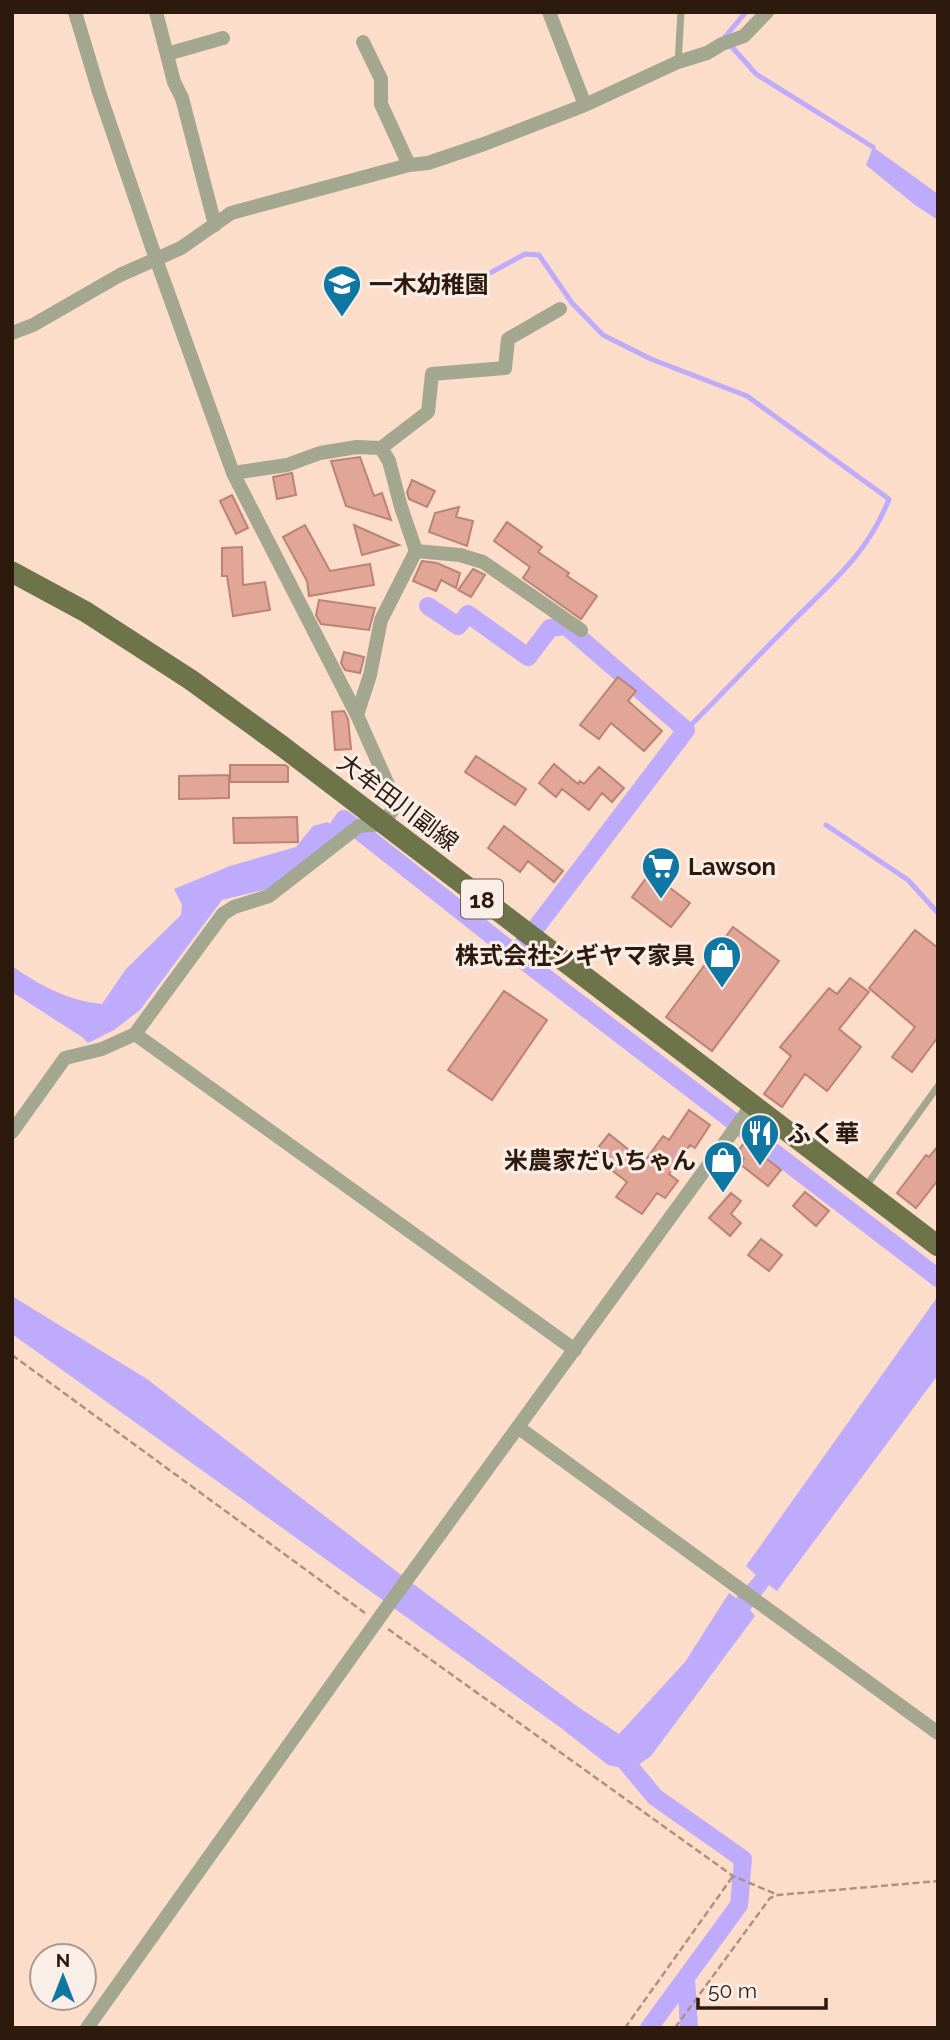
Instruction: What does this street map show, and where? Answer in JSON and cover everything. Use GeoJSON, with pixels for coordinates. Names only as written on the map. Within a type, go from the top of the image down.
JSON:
{"type":"FeatureCollection","features":[{"type":"Feature","properties":{"kind":"main road","name":"大牟田川副線"},"geometry":{"type":"LineString","coordinates":[[12,572],[86,612],[191,680],[282,746],[938,1246]]}},
{"type":"Feature","properties":{"kind":"street"},"geometry":{"type":"LineString","coordinates":[[12,1132],[65,1058],[92,1053],[135,1034],[223,914],[234,907],[269,896],[359,826],[382,824],[392,811],[394,798],[357,715],[233,474],[156,259],[99,92],[75,12]]}},
{"type":"Feature","properties":{"kind":"street"},"geometry":{"type":"LineString","coordinates":[[156,12],[174,82],[182,97],[215,225]]}},
{"type":"Feature","properties":{"kind":"street"},"geometry":{"type":"LineString","coordinates":[[550,12],[585,105]]}},
{"type":"Feature","properties":{"kind":"street"},"geometry":{"type":"LineString","coordinates":[[12,334],[33,325],[120,275],[181,248],[231,213],[409,165],[428,163],[484,144],[585,105],[678,62],[707,53],[744,36],[767,12]]}},
{"type":"Feature","properties":{"kind":"street"},"geometry":{"type":"LineString","coordinates":[[167,54],[223,38]]}},
{"type":"Feature","properties":{"kind":"street"},"geometry":{"type":"LineString","coordinates":[[363,41],[381,79],[381,104],[409,165]]}},
{"type":"Feature","properties":{"kind":"street"},"geometry":{"type":"LineString","coordinates":[[233,474],[287,465],[320,453],[357,447],[381,448],[428,412],[432,374],[505,368],[508,339],[560,309]]}},
{"type":"Feature","properties":{"kind":"street"},"geometry":{"type":"LineString","coordinates":[[357,715],[370,675],[381,621],[416,551],[389,461],[381,448]]}},
{"type":"Feature","properties":{"kind":"street"},"geometry":{"type":"LineString","coordinates":[[416,551],[460,555],[483,562],[581,630]]}},
{"type":"Feature","properties":{"kind":"street"},"geometry":{"type":"LineString","coordinates":[[135,1034],[575,1350]]}},
{"type":"Feature","properties":{"kind":"street"},"geometry":{"type":"LineString","coordinates":[[87,2028],[387,1608],[752,1105]]}},
{"type":"Feature","properties":{"kind":"street"},"geometry":{"type":"LineString","coordinates":[[519,1428],[938,1733]]}},
{"type":"Feature","properties":{"kind":"lane"},"geometry":{"type":"LineString","coordinates":[[678,62],[681,12]]}},
{"type":"Feature","properties":{"kind":"lane"},"geometry":{"type":"LineString","coordinates":[[863,1190],[938,1086]]}},
{"type":"Feature","properties":{"kind":"path"},"geometry":{"type":"LineString","coordinates":[[12,1355],[378,1623],[733,1875],[778,1895]]}},
{"type":"Feature","properties":{"kind":"path"},"geometry":{"type":"LineString","coordinates":[[625,2028],[733,1875]]}},
{"type":"Feature","properties":{"kind":"path"},"geometry":{"type":"LineString","coordinates":[[675,2028],[770,1898],[778,1895],[938,1881]]}},
{"type":"Feature","properties":{"kind":"shaded area"},"geometry":{"type":"Polygon","coordinates":[[[873,147],[938,194],[938,220],[866,165],[873,147]]]}},
{"type":"Feature","properties":{"kind":"shaded area"},"geometry":{"type":"Polygon","coordinates":[[[327,822],[346,831],[272,888],[222,900],[140,1010],[114,1030],[88,1043],[12,992],[12,966],[55,991],[102,1004],[126,969],[181,915],[182,905],[174,889],[230,866],[296,847],[313,826],[327,822]]]}},
{"type":"Feature","properties":{"kind":"shaded area"},"geometry":{"type":"Polygon","coordinates":[[[12,1296],[147,1379],[400,1574],[578,1707],[619,1734],[685,1662],[729,1593],[736,1598],[756,1575],[746,1566],[938,1296],[938,1375],[777,1591],[769,1585],[750,1610],[755,1616],[651,1756],[631,1770],[608,1765],[561,1728],[12,1334],[12,1296]]]}},
{"type":"Feature","properties":{"kind":"building"},"geometry":{"type":"Polygon","coordinates":[[[360,457],[374,496],[382,493],[391,520],[346,506],[331,461],[360,457]]]}},
{"type":"Feature","properties":{"kind":"building"},"geometry":{"type":"Polygon","coordinates":[[[292,473],[296,495],[277,499],[273,477],[292,473]]]}},
{"type":"Feature","properties":{"kind":"building"},"geometry":{"type":"Polygon","coordinates":[[[412,480],[435,491],[427,507],[409,499],[407,492],[412,480]]]}},
{"type":"Feature","properties":{"kind":"building"},"geometry":{"type":"Polygon","coordinates":[[[232,495],[248,528],[236,534],[220,501],[232,495]]]}},
{"type":"Feature","properties":{"kind":"building"},"geometry":{"type":"Polygon","coordinates":[[[459,507],[456,517],[473,521],[467,546],[429,532],[435,513],[459,507]]]}},
{"type":"Feature","properties":{"kind":"building"},"geometry":{"type":"Polygon","coordinates":[[[507,522],[542,547],[538,552],[569,573],[567,576],[597,596],[581,619],[523,578],[530,567],[494,541],[507,522]]]}},
{"type":"Feature","properties":{"kind":"building"},"geometry":{"type":"Polygon","coordinates":[[[305,525],[330,571],[370,564],[374,585],[309,596],[307,581],[283,537],[305,525]]]}},
{"type":"Feature","properties":{"kind":"building"},"geometry":{"type":"Polygon","coordinates":[[[354,525],[399,545],[362,555],[354,525]]]}},
{"type":"Feature","properties":{"kind":"building"},"geometry":{"type":"Polygon","coordinates":[[[242,547],[243,585],[265,582],[270,610],[233,616],[227,576],[222,576],[222,548],[242,547]]]}},
{"type":"Feature","properties":{"kind":"building"},"geometry":{"type":"Polygon","coordinates":[[[422,561],[437,563],[460,573],[456,588],[441,580],[436,591],[413,581],[422,561]]]}},
{"type":"Feature","properties":{"kind":"building"},"geometry":{"type":"Polygon","coordinates":[[[473,569],[485,575],[471,597],[458,590],[473,569]]]}},
{"type":"Feature","properties":{"kind":"building"},"geometry":{"type":"Polygon","coordinates":[[[319,600],[375,608],[369,630],[321,624],[316,615],[319,600]]]}},
{"type":"Feature","properties":{"kind":"building"},"geometry":{"type":"Polygon","coordinates":[[[344,652],[364,657],[360,673],[345,670],[341,663],[344,652]]]}},
{"type":"Feature","properties":{"kind":"building"},"geometry":{"type":"Polygon","coordinates":[[[618,677],[636,691],[628,701],[662,731],[644,751],[611,723],[599,739],[580,725],[618,677]]]}},
{"type":"Feature","properties":{"kind":"building"},"geometry":{"type":"Polygon","coordinates":[[[344,711],[348,719],[351,749],[335,750],[332,712],[344,711]]]}},
{"type":"Feature","properties":{"kind":"building"},"geometry":{"type":"Polygon","coordinates":[[[476,756],[526,789],[515,805],[465,772],[476,756]]]}},
{"type":"Feature","properties":{"kind":"building"},"geometry":{"type":"Polygon","coordinates":[[[554,764],[578,784],[580,781],[584,784],[599,767],[624,788],[612,802],[602,793],[589,810],[562,789],[556,797],[539,783],[554,764]]]}},
{"type":"Feature","properties":{"kind":"building"},"geometry":{"type":"Polygon","coordinates":[[[230,765],[285,765],[288,767],[288,782],[230,782],[230,765]]]}},
{"type":"Feature","properties":{"kind":"building"},"geometry":{"type":"Polygon","coordinates":[[[229,775],[229,798],[179,799],[179,776],[229,775]]]}},
{"type":"Feature","properties":{"kind":"building"},"geometry":{"type":"Polygon","coordinates":[[[297,817],[298,842],[234,843],[233,818],[297,817]]]}},
{"type":"Feature","properties":{"kind":"building"},"geometry":{"type":"Polygon","coordinates":[[[504,826],[563,871],[554,882],[528,861],[520,872],[488,848],[504,826]]]}},
{"type":"Feature","properties":{"kind":"building","name":"Lawson"},"geometry":{"type":"Polygon","coordinates":[[[650,873],[690,903],[671,927],[632,897],[650,873]]]}},
{"type":"Feature","properties":{"kind":"building","name":"株式会社シギヤマ家具"},"geometry":{"type":"Polygon","coordinates":[[[733,927],[779,961],[712,1051],[666,1017],[733,927]]]}},
{"type":"Feature","properties":{"kind":"building"},"geometry":{"type":"Polygon","coordinates":[[[915,930],[938,948],[938,1037],[912,1072],[892,1057],[915,1027],[869,988],[915,930]]]}},
{"type":"Feature","properties":{"kind":"building"},"geometry":{"type":"Polygon","coordinates":[[[850,978],[869,992],[839,1029],[861,1047],[827,1091],[805,1074],[782,1107],[764,1094],[791,1056],[780,1047],[829,988],[837,994],[850,978]]]}},
{"type":"Feature","properties":{"kind":"building"},"geometry":{"type":"Polygon","coordinates":[[[504,991],[547,1020],[492,1100],[448,1070],[504,991]]]}},
{"type":"Feature","properties":{"kind":"building"},"geometry":{"type":"Polygon","coordinates":[[[689,1110],[710,1125],[695,1148],[690,1145],[669,1174],[678,1181],[665,1198],[657,1193],[642,1214],[616,1197],[627,1182],[592,1155],[609,1134],[644,1162],[663,1136],[669,1140],[689,1110]]]}},
{"type":"Feature","properties":{"kind":"building","name":"ふく華"},"geometry":{"type":"Polygon","coordinates":[[[745,1142],[781,1170],[768,1186],[740,1164],[744,1159],[736,1153],[745,1142]]]}},
{"type":"Feature","properties":{"kind":"building"},"geometry":{"type":"Polygon","coordinates":[[[938,1146],[938,1180],[916,1208],[897,1193],[926,1155],[929,1157],[938,1146]]]}},
{"type":"Feature","properties":{"kind":"building"},"geometry":{"type":"Polygon","coordinates":[[[805,1192],[829,1211],[816,1226],[793,1206],[805,1192]]]}},
{"type":"Feature","properties":{"kind":"building"},"geometry":{"type":"Polygon","coordinates":[[[731,1193],[741,1201],[731,1214],[741,1223],[730,1236],[709,1218],[731,1193]]]}},
{"type":"Feature","properties":{"kind":"building"},"geometry":{"type":"Polygon","coordinates":[[[761,1239],[782,1255],[769,1271],[748,1255],[761,1239]]]}},
{"type":"Feature","properties":{"kind":"waterway"},"geometry":{"type":"LineString","coordinates":[[746,12],[724,38],[756,74],[873,147]]}},
{"type":"Feature","properties":{"kind":"waterway"},"geometry":{"type":"LineString","coordinates":[[453,288],[492,272],[525,254],[539,255],[572,303],[603,335],[651,359],[747,396],[889,499],[870,537],[845,569],[686,730]]}},
{"type":"Feature","properties":{"kind":"waterway"},"geometry":{"type":"LineString","coordinates":[[428,606],[458,626],[468,614],[528,657],[550,628],[566,626],[686,730],[522,946]]}},
{"type":"Feature","properties":{"kind":"waterway"},"geometry":{"type":"LineString","coordinates":[[339,826],[344,819],[515,954],[938,1278]]}},
{"type":"Feature","properties":{"kind":"waterway"},"geometry":{"type":"LineString","coordinates":[[826,825],[908,880],[938,913]]}},
{"type":"Feature","properties":{"kind":"waterway"},"geometry":{"type":"LineString","coordinates":[[620,1755],[655,1797],[743,1859],[739,1905],[649,2028]]}},
{"type":"Feature","properties":{"kind":"waterway"},"geometry":{"type":"LineString","coordinates":[[686,1978],[689,2028]]}},
{"type":"Feature","properties":{"kind":"place","name":"一木幼稚園"},"geometry":{"type":"Point","coordinates":[342,318]}},
{"type":"Feature","properties":{"kind":"place","name":"Lawson"},"geometry":{"type":"Point","coordinates":[661,900]}},
{"type":"Feature","properties":{"kind":"place","name":"株式会社シギヤマ家具"},"geometry":{"type":"Point","coordinates":[722,989]}},
{"type":"Feature","properties":{"kind":"place","name":"ふく華"},"geometry":{"type":"Point","coordinates":[760,1167]}},
{"type":"Feature","properties":{"kind":"place","name":"米農家だいちゃん"},"geometry":{"type":"Point","coordinates":[723,1194]}}]}
